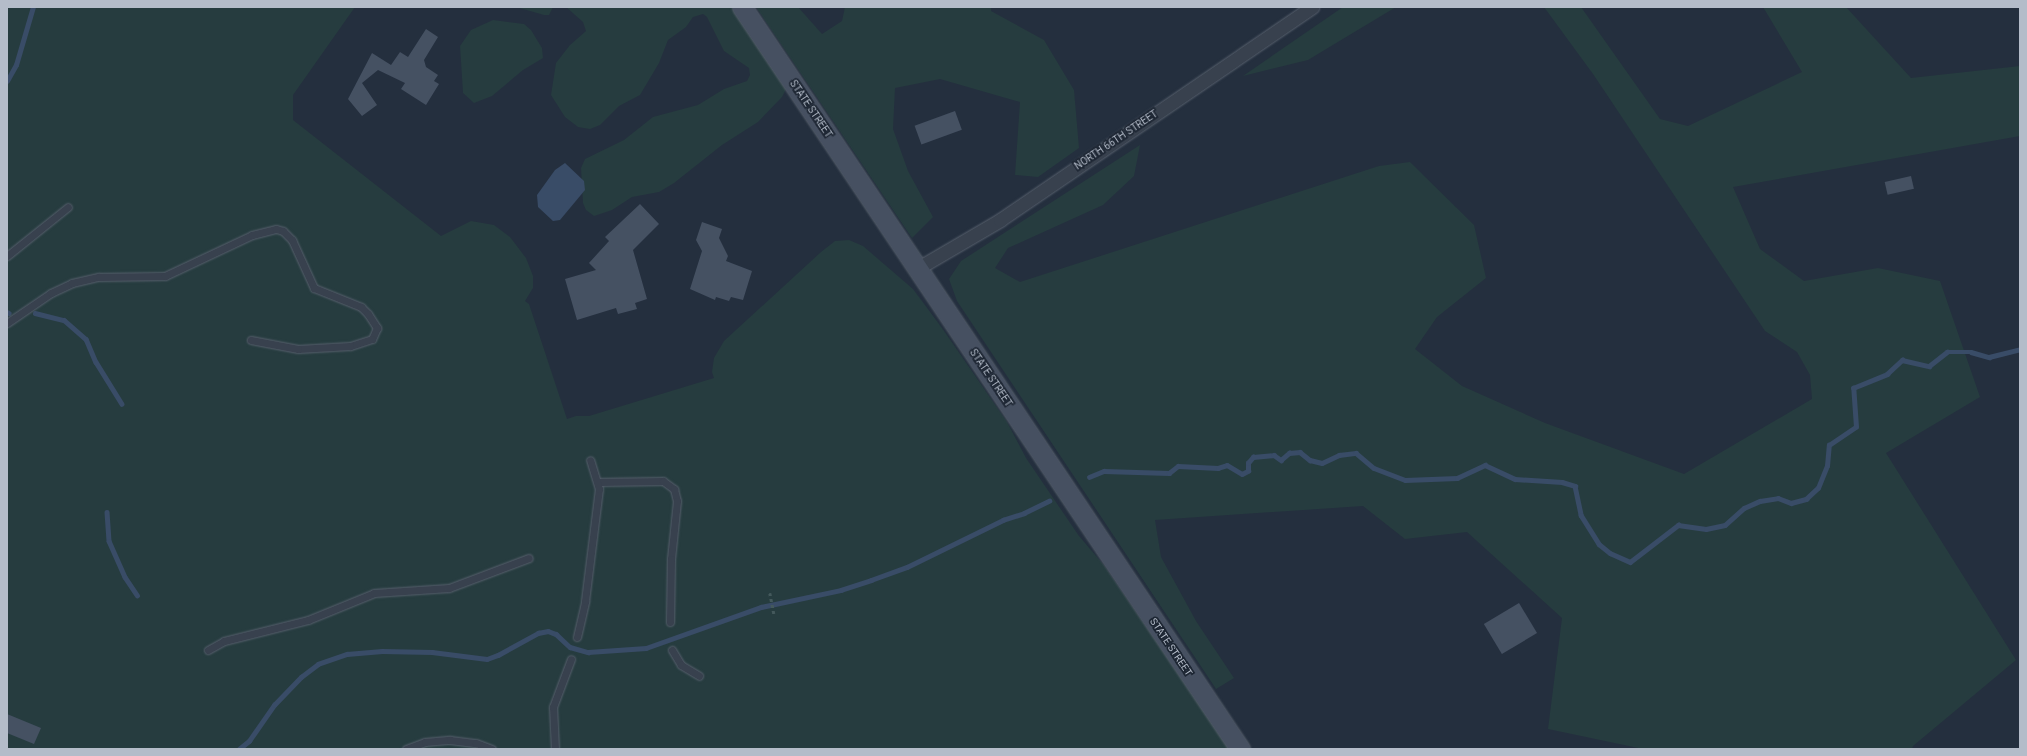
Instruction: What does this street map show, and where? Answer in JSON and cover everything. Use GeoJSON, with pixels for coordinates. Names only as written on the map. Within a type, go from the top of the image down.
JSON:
{"type":"FeatureCollection","features":[{"type":"Feature","properties":{"kind":"street","name":"STATE STREET"},"geometry":{"type":"LineString","coordinates":[[742,7],[1240,749]]}},
{"type":"Feature","properties":{"kind":"street","name":"NORTH 66TH STREET"},"geometry":{"type":"LineString","coordinates":[[918,268],[1000,220],[1312,7]]}},
{"type":"Feature","properties":{"kind":"lane"},"geometry":{"type":"LineString","coordinates":[[7,256],[68,207]]}},
{"type":"Feature","properties":{"kind":"lane"},"geometry":{"type":"LineString","coordinates":[[7,323],[51,293],[72,283],[98,278],[165,276],[252,235],[276,229],[283,231],[292,240],[314,288],[361,308],[368,314],[376,328],[372,339],[350,346],[298,349],[251,340]]}},
{"type":"Feature","properties":{"kind":"lane"},"geometry":{"type":"LineString","coordinates":[[577,637],[585,601],[598,482],[590,460]]}},
{"type":"Feature","properties":{"kind":"lane"},"geometry":{"type":"LineString","coordinates":[[598,482],[663,481],[674,489],[677,501],[671,559],[670,622]]}},
{"type":"Feature","properties":{"kind":"lane"},"geometry":{"type":"LineString","coordinates":[[208,650],[224,641],[313,618],[374,593],[449,588],[529,558]]}},
{"type":"Feature","properties":{"kind":"lane"},"geometry":{"type":"LineString","coordinates":[[672,650],[681,665],[699,676]]}},
{"type":"Feature","properties":{"kind":"lane"},"geometry":{"type":"LineString","coordinates":[[554,749],[552,707],[570,659]]}},
{"type":"Feature","properties":{"kind":"lane"},"geometry":{"type":"LineString","coordinates":[[406,749],[425,742],[450,740],[476,743],[492,749]]}},
{"type":"Feature","properties":{"kind":"path"},"geometry":{"type":"LineString","coordinates":[[770,594],[774,614]]}},
{"type":"Feature","properties":{"kind":"green space"},"geometry":{"type":"Polygon","coordinates":[[[7,7],[355,7],[293,95],[293,120],[441,236],[471,221],[494,225],[510,237],[526,258],[533,276],[533,288],[525,301],[529,304],[567,419],[576,416],[589,416],[714,378],[712,372],[714,358],[724,341],[821,252],[835,241],[849,240],[863,246],[913,289],[942,328],[1007,422],[1026,458],[1079,536],[1103,564],[1230,749],[7,749],[7,7]]]}},
{"type":"Feature","properties":{"kind":"green space"},"geometry":{"type":"Polygon","coordinates":[[[516,7],[553,7],[549,15],[544,15],[516,7]]]}},
{"type":"Feature","properties":{"kind":"green space"},"geometry":{"type":"Polygon","coordinates":[[[566,7],[737,7],[786,89],[782,97],[758,122],[722,145],[674,183],[659,192],[632,197],[612,210],[594,216],[586,210],[583,203],[581,168],[585,159],[624,140],[653,117],[698,105],[724,89],[747,81],[750,75],[749,68],[724,51],[707,17],[703,14],[693,17],[686,27],[668,40],[659,63],[640,95],[619,106],[600,125],[590,129],[578,127],[565,117],[551,95],[556,63],[570,45],[586,31],[583,22],[566,7]]]}},
{"type":"Feature","properties":{"kind":"green space"},"geometry":{"type":"Polygon","coordinates":[[[756,7],[798,7],[822,34],[842,21],[845,7],[991,7],[991,11],[1044,40],[1074,90],[1079,148],[1038,177],[1015,175],[1020,102],[940,79],[895,88],[893,129],[908,171],[933,217],[912,238],[756,7]]]}},
{"type":"Feature","properties":{"kind":"green space"},"geometry":{"type":"Polygon","coordinates":[[[1343,7],[1396,7],[1308,60],[1243,76],[1343,7]]]}},
{"type":"Feature","properties":{"kind":"green space"},"geometry":{"type":"Polygon","coordinates":[[[1544,7],[1581,7],[1660,119],[1688,126],[1802,72],[1763,7],[1846,7],[1911,78],[2020,66],[2020,136],[1733,187],[1760,249],[1804,281],[1878,268],[1940,281],[1980,397],[1886,453],[2016,660],[1913,746],[1912,749],[1643,749],[1548,729],[1562,618],[1467,532],[1405,539],[1363,506],[1155,520],[1161,557],[1196,621],[1234,678],[1216,689],[957,301],[949,279],[961,261],[1140,145],[1134,176],[1103,205],[1008,248],[995,268],[1020,282],[1379,166],[1410,162],[1474,225],[1486,278],[1437,317],[1415,349],[1462,386],[1545,423],[1684,474],[1812,399],[1810,375],[1797,352],[1765,331],[1593,74],[1544,7]]]}},
{"type":"Feature","properties":{"kind":"green space"},"geometry":{"type":"Polygon","coordinates":[[[493,20],[524,24],[531,30],[542,48],[543,58],[523,70],[492,96],[474,103],[463,93],[460,46],[471,30],[493,20]]]}},
{"type":"Feature","properties":{"kind":"water"},"geometry":{"type":"Polygon","coordinates":[[[565,163],[584,181],[585,190],[560,220],[553,221],[538,207],[537,195],[555,170],[565,163]]]}},
{"type":"Feature","properties":{"kind":"building"},"geometry":{"type":"Polygon","coordinates":[[[426,29],[438,37],[424,60],[426,67],[438,75],[434,81],[439,84],[426,105],[401,89],[405,83],[378,70],[362,83],[377,105],[362,116],[348,99],[372,53],[391,65],[400,52],[408,57],[426,29]]]}},
{"type":"Feature","properties":{"kind":"building"},"geometry":{"type":"Polygon","coordinates":[[[955,111],[962,130],[921,145],[915,126],[955,111]]]}},
{"type":"Feature","properties":{"kind":"building"},"geometry":{"type":"Polygon","coordinates":[[[1911,176],[1914,189],[1888,195],[1885,182],[1911,176]]]}},
{"type":"Feature","properties":{"kind":"building"},"geometry":{"type":"Polygon","coordinates":[[[640,204],[659,224],[633,250],[647,299],[635,303],[637,309],[618,314],[616,308],[577,320],[565,279],[596,270],[589,263],[609,241],[605,237],[640,204]]]}},
{"type":"Feature","properties":{"kind":"building"},"geometry":{"type":"Polygon","coordinates":[[[702,222],[722,229],[719,238],[728,256],[726,261],[752,271],[743,300],[731,297],[729,301],[716,297],[715,300],[690,289],[702,251],[696,240],[702,222]]]}},
{"type":"Feature","properties":{"kind":"building"},"geometry":{"type":"Polygon","coordinates":[[[1519,603],[1537,633],[1502,654],[1484,624],[1519,603]]]}},
{"type":"Feature","properties":{"kind":"building"},"geometry":{"type":"Polygon","coordinates":[[[7,714],[41,728],[34,744],[7,733],[7,714]]]}},
{"type":"Feature","properties":{"kind":"waterway"},"geometry":{"type":"LineString","coordinates":[[7,81],[16,65],[33,7]]}},
{"type":"Feature","properties":{"kind":"waterway"},"geometry":{"type":"LineString","coordinates":[[35,313],[64,320],[86,339],[96,362],[122,404]]}},
{"type":"Feature","properties":{"kind":"waterway"},"geometry":{"type":"LineString","coordinates":[[1089,477],[1104,471],[1169,473],[1178,466],[1218,468],[1227,465],[1242,474],[1248,471],[1248,463],[1253,457],[1274,455],[1281,460],[1289,453],[1300,452],[1310,460],[1322,463],[1339,455],[1356,453],[1374,468],[1405,480],[1457,478],[1485,465],[1515,479],[1562,482],[1575,486],[1581,515],[1599,544],[1610,553],[1630,562],[1678,525],[1706,529],[1725,525],[1744,508],[1760,501],[1778,498],[1791,503],[1806,499],[1818,488],[1827,466],[1829,445],[1856,427],[1853,388],[1887,374],[1902,360],[1929,366],[1947,352],[1971,352],[1989,357],[2020,349]]}},
{"type":"Feature","properties":{"kind":"waterway"},"geometry":{"type":"LineString","coordinates":[[239,749],[249,741],[274,705],[301,677],[318,664],[347,654],[382,651],[432,652],[487,659],[498,655],[538,633],[548,631],[556,634],[570,647],[588,652],[646,648],[761,607],[841,590],[907,567],[1003,520],[1024,513],[1049,501]]}},
{"type":"Feature","properties":{"kind":"waterway"},"geometry":{"type":"LineString","coordinates":[[107,512],[109,541],[125,577],[137,595]]}}]}
